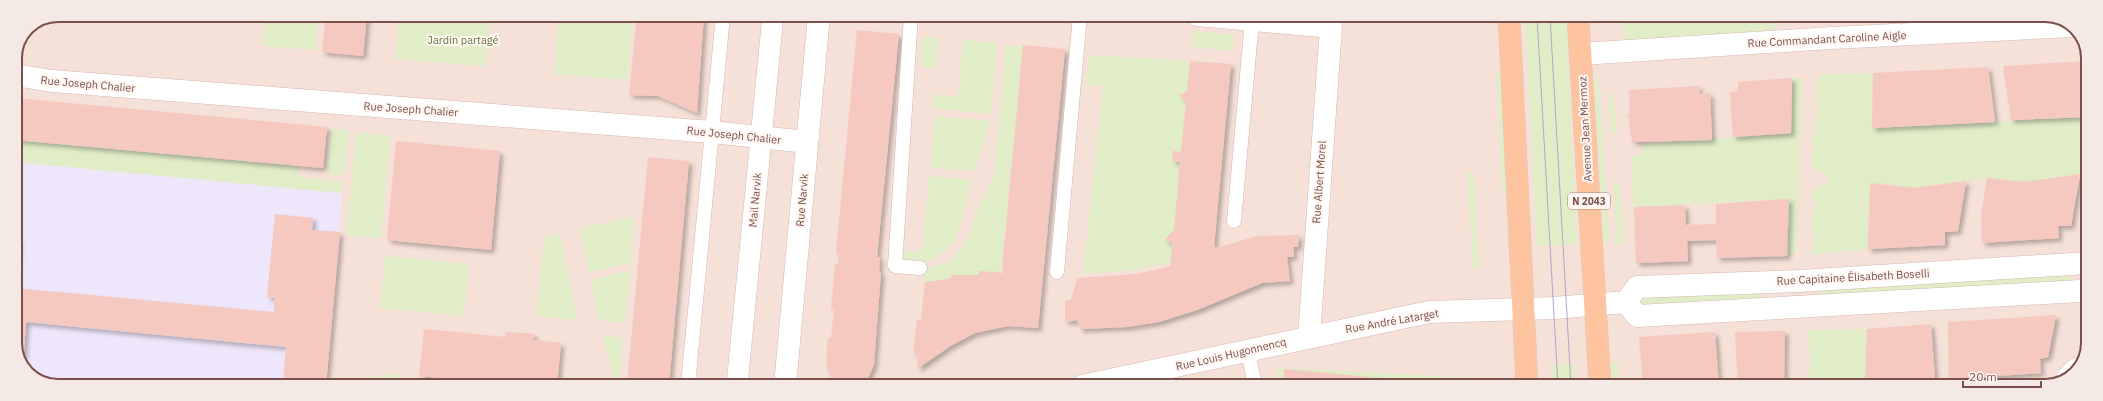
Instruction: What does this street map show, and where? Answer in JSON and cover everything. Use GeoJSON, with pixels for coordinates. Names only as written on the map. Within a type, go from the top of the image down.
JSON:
{"type":"FeatureCollection","features":[{"type":"Feature","properties":{"kind":"main road"},"geometry":{"type":"LineString","coordinates":[[1509,22],[1527,379]]}},
{"type":"Feature","properties":{"kind":"main road","name":"Avenue Jean Mermoz"},"geometry":{"type":"LineString","coordinates":[[1578,22],[1600,379]]}},
{"type":"Feature","properties":{"kind":"street","name":"Mail Narvik"},"geometry":{"type":"LineString","coordinates":[[738,379],[772,22]]}},
{"type":"Feature","properties":{"kind":"street","name":"Rue Narvik"},"geometry":{"type":"LineString","coordinates":[[786,379],[818,22]]}},
{"type":"Feature","properties":{"kind":"street","name":"Rue Albert Morel"},"geometry":{"type":"LineString","coordinates":[[1272,22],[1331,28],[1309,337]]}},
{"type":"Feature","properties":{"kind":"street","name":"Rue Commandant Caroline Aigle"},"geometry":{"type":"LineString","coordinates":[[1581,54],[1832,38],[2062,27]]}},
{"type":"Feature","properties":{"kind":"street","name":"Rue Joseph Chalier"},"geometry":{"type":"LineString","coordinates":[[22,76],[52,81],[712,132],[807,142]]}},
{"type":"Feature","properties":{"kind":"street","name":"Rue Capitaine Élisabeth Boselli"},"geometry":{"type":"LineString","coordinates":[[1626,302],[1637,287],[1799,282],[2081,263]]}},
{"type":"Feature","properties":{"kind":"street"},"geometry":{"type":"LineString","coordinates":[[1798,306],[1799,282]]}},
{"type":"Feature","properties":{"kind":"street"},"geometry":{"type":"LineString","coordinates":[[1595,305],[1626,302],[1637,316],[2081,290]]}},
{"type":"Feature","properties":{"kind":"street","name":"Rue André Latarget"},"geometry":{"type":"LineString","coordinates":[[1309,337],[1429,312],[1595,305]]}},
{"type":"Feature","properties":{"kind":"street","name":"Rue Louis Hugonnencq"},"geometry":{"type":"LineString","coordinates":[[1115,379],[1309,337]]}},
{"type":"Feature","properties":{"kind":"lane"},"geometry":{"type":"LineString","coordinates":[[689,379],[722,22]]}},
{"type":"Feature","properties":{"kind":"lane"},"geometry":{"type":"LineString","coordinates":[[911,22],[895,266],[920,268]]}},
{"type":"Feature","properties":{"kind":"lane"},"geometry":{"type":"LineString","coordinates":[[1057,272],[1079,22]]}},
{"type":"Feature","properties":{"kind":"lane"},"geometry":{"type":"LineString","coordinates":[[1234,220],[1252,22]]}},
{"type":"Feature","properties":{"kind":"lane"},"geometry":{"type":"LineString","coordinates":[[1248,351],[1254,379]]}},
{"type":"Feature","properties":{"kind":"shaded area"},"geometry":{"type":"Polygon","coordinates":[[[2050,22],[2055,23],[2071,32],[2080,48],[2081,55],[2081,348],[2074,365],[2069,370],[2050,379],[53,379],[36,372],[31,367],[25,357],[22,346],[22,58],[25,44],[32,32],[51,23],[2050,22]]]}},
{"type":"Feature","properties":{"kind":"shaded area"},"geometry":{"type":"Polygon","coordinates":[[[22,163],[342,193],[326,379],[53,379],[36,372],[27,361],[22,346],[22,163]]]}},
{"type":"Feature","properties":{"kind":"green space"},"geometry":{"type":"Polygon","coordinates":[[[264,22],[317,22],[315,50],[262,46],[264,22]]]}},
{"type":"Feature","properties":{"kind":"green space","name":"Jardin partagé"},"geometry":{"type":"Polygon","coordinates":[[[399,22],[489,22],[486,66],[396,59],[399,22]]]}},
{"type":"Feature","properties":{"kind":"green space"},"geometry":{"type":"Polygon","coordinates":[[[558,22],[632,22],[628,80],[554,74],[558,22]]]}},
{"type":"Feature","properties":{"kind":"green space"},"geometry":{"type":"Polygon","coordinates":[[[1525,22],[1566,22],[1577,244],[1537,246],[1525,22]]]}},
{"type":"Feature","properties":{"kind":"green space"},"geometry":{"type":"Polygon","coordinates":[[[1622,22],[1774,22],[1775,30],[1624,40],[1622,22]]]}},
{"type":"Feature","properties":{"kind":"green space"},"geometry":{"type":"Polygon","coordinates":[[[1193,31],[1234,35],[1233,51],[1192,47],[1193,31]]]}},
{"type":"Feature","properties":{"kind":"green space"},"geometry":{"type":"Polygon","coordinates":[[[923,37],[938,38],[936,68],[920,67],[923,37]]]}},
{"type":"Feature","properties":{"kind":"green space"},"geometry":{"type":"Polygon","coordinates":[[[963,40],[997,43],[991,114],[933,108],[934,94],[958,97],[963,40]]]}},
{"type":"Feature","properties":{"kind":"green space"},"geometry":{"type":"Polygon","coordinates":[[[1006,45],[1023,45],[1001,272],[979,271],[979,275],[951,275],[950,279],[925,282],[924,269],[947,263],[964,246],[983,198],[994,177],[1006,45]]]}},
{"type":"Feature","properties":{"kind":"green space"},"geometry":{"type":"Polygon","coordinates":[[[1089,55],[1190,61],[1171,263],[1130,271],[1083,274],[1103,86],[1086,84],[1089,55]]]}},
{"type":"Feature","properties":{"kind":"green space"},"geometry":{"type":"Polygon","coordinates":[[[1502,72],[1507,194],[1505,194],[1502,187],[1496,73],[1502,72]]]}},
{"type":"Feature","properties":{"kind":"green space"},"geometry":{"type":"Polygon","coordinates":[[[1598,72],[1610,242],[1604,242],[1594,80],[1598,72]]]}},
{"type":"Feature","properties":{"kind":"green space"},"geometry":{"type":"Polygon","coordinates":[[[1873,73],[1872,128],[2081,117],[2081,174],[2025,182],[1987,178],[1914,188],[1870,183],[1868,249],[1811,254],[1815,237],[1812,228],[1813,212],[1816,204],[1812,197],[1815,186],[1827,185],[1829,176],[1811,166],[1814,149],[1812,140],[1816,130],[1814,120],[1818,111],[1816,86],[1820,74],[1873,73]]]}},
{"type":"Feature","properties":{"kind":"green space"},"geometry":{"type":"Polygon","coordinates":[[[1792,78],[1802,78],[1797,253],[1787,256],[1788,199],[1634,207],[1631,156],[1643,155],[1642,144],[1791,133],[1792,78]]]}},
{"type":"Feature","properties":{"kind":"green space"},"geometry":{"type":"Polygon","coordinates":[[[1608,92],[1613,93],[1617,133],[1611,134],[1608,92]]]}},
{"type":"Feature","properties":{"kind":"green space"},"geometry":{"type":"Polygon","coordinates":[[[935,116],[990,121],[975,171],[931,168],[935,116]]]}},
{"type":"Feature","properties":{"kind":"green space"},"geometry":{"type":"Polygon","coordinates":[[[331,129],[348,130],[345,175],[327,174],[331,129]]]}},
{"type":"Feature","properties":{"kind":"green space"},"geometry":{"type":"Polygon","coordinates":[[[356,132],[390,136],[381,238],[347,235],[356,132]]]}},
{"type":"Feature","properties":{"kind":"green space"},"geometry":{"type":"Polygon","coordinates":[[[22,141],[298,166],[298,177],[343,182],[342,193],[22,163],[22,141]]]}},
{"type":"Feature","properties":{"kind":"green space"},"geometry":{"type":"Polygon","coordinates":[[[1467,172],[1474,172],[1479,268],[1473,267],[1467,172]]]}},
{"type":"Feature","properties":{"kind":"green space"},"geometry":{"type":"Polygon","coordinates":[[[929,176],[971,180],[967,200],[955,241],[936,258],[924,262],[899,261],[899,250],[922,252],[929,176]]]}},
{"type":"Feature","properties":{"kind":"green space"},"geometry":{"type":"Polygon","coordinates":[[[1613,182],[1620,182],[1624,242],[1617,244],[1613,182]]]}},
{"type":"Feature","properties":{"kind":"green space"},"geometry":{"type":"Polygon","coordinates":[[[634,217],[631,263],[589,272],[580,228],[634,217]]]}},
{"type":"Feature","properties":{"kind":"green space"},"geometry":{"type":"Polygon","coordinates":[[[560,233],[577,320],[536,316],[544,237],[560,233]]]}},
{"type":"Feature","properties":{"kind":"green space"},"geometry":{"type":"Polygon","coordinates":[[[385,256],[469,264],[464,316],[380,308],[385,256]]]}},
{"type":"Feature","properties":{"kind":"green space"},"geometry":{"type":"Polygon","coordinates":[[[2070,268],[2072,286],[1819,299],[1818,284],[2070,268]]]}},
{"type":"Feature","properties":{"kind":"green space"},"geometry":{"type":"Polygon","coordinates":[[[630,270],[625,323],[599,320],[591,280],[630,270]]]}},
{"type":"Feature","properties":{"kind":"green space"},"geometry":{"type":"Polygon","coordinates":[[[1761,286],[1763,302],[1632,309],[1632,294],[1761,286]]]}},
{"type":"Feature","properties":{"kind":"green space"},"geometry":{"type":"Polygon","coordinates":[[[1867,329],[1865,379],[1809,379],[1810,363],[1809,330],[1867,329]]]}},
{"type":"Feature","properties":{"kind":"green space"},"geometry":{"type":"Polygon","coordinates":[[[603,335],[623,338],[620,379],[614,379],[603,335]]]}},
{"type":"Feature","properties":{"kind":"green space"},"geometry":{"type":"Polygon","coordinates":[[[1618,362],[1619,379],[1612,379],[1611,363],[1618,362]]]}},
{"type":"Feature","properties":{"kind":"green space"},"geometry":{"type":"Polygon","coordinates":[[[1575,364],[1576,379],[1552,379],[1551,365],[1575,364]]]}},
{"type":"Feature","properties":{"kind":"green space"},"geometry":{"type":"Polygon","coordinates":[[[1278,368],[1441,376],[1467,379],[1277,379],[1278,368]]]}},
{"type":"Feature","properties":{"kind":"green space"},"geometry":{"type":"Polygon","coordinates":[[[396,373],[398,379],[362,379],[396,373]]]}},
{"type":"Feature","properties":{"kind":"building"},"geometry":{"type":"Polygon","coordinates":[[[325,22],[366,22],[363,56],[322,52],[325,22]]]}},
{"type":"Feature","properties":{"kind":"building"},"geometry":{"type":"Polygon","coordinates":[[[636,22],[704,22],[697,113],[658,96],[629,95],[636,22]]]}},
{"type":"Feature","properties":{"kind":"building"},"geometry":{"type":"Polygon","coordinates":[[[857,30],[899,34],[877,257],[880,258],[879,272],[881,272],[874,365],[867,379],[835,379],[832,377],[827,369],[826,360],[828,338],[831,338],[834,309],[831,309],[835,264],[838,264],[839,253],[836,253],[857,30]]]}},
{"type":"Feature","properties":{"kind":"building"},"geometry":{"type":"Polygon","coordinates":[[[1023,45],[1065,49],[1038,328],[1008,326],[975,333],[952,345],[917,369],[918,354],[913,353],[917,319],[921,320],[925,282],[950,279],[951,275],[979,275],[979,271],[1004,273],[1004,269],[1002,269],[1023,45]]]}},
{"type":"Feature","properties":{"kind":"building"},"geometry":{"type":"Polygon","coordinates":[[[1190,61],[1231,64],[1214,247],[1220,247],[1257,236],[1299,235],[1298,247],[1293,247],[1294,257],[1287,257],[1290,281],[1262,283],[1197,310],[1159,322],[1127,327],[1080,329],[1077,320],[1065,322],[1065,301],[1071,300],[1077,278],[1137,274],[1171,266],[1172,242],[1165,241],[1165,239],[1174,230],[1180,162],[1172,161],[1173,151],[1181,152],[1186,102],[1179,95],[1187,92],[1190,61]]]}},
{"type":"Feature","properties":{"kind":"building"},"geometry":{"type":"Polygon","coordinates":[[[2081,61],[2081,117],[2011,120],[2003,66],[2081,61]]]}},
{"type":"Feature","properties":{"kind":"building"},"geometry":{"type":"Polygon","coordinates":[[[1988,67],[1995,122],[1872,128],[1873,73],[1988,67]]]}},
{"type":"Feature","properties":{"kind":"building"},"geometry":{"type":"Polygon","coordinates":[[[1792,78],[1791,133],[1733,137],[1730,92],[1738,91],[1738,82],[1792,78]]]}},
{"type":"Feature","properties":{"kind":"building"},"geometry":{"type":"Polygon","coordinates":[[[1699,86],[1700,94],[1710,93],[1712,140],[1632,142],[1628,114],[1630,114],[1629,90],[1699,86]]]}},
{"type":"Feature","properties":{"kind":"building"},"geometry":{"type":"Polygon","coordinates":[[[22,99],[327,127],[323,168],[22,141],[22,99]]]}},
{"type":"Feature","properties":{"kind":"building"},"geometry":{"type":"Polygon","coordinates":[[[396,141],[500,151],[491,250],[387,240],[396,141]]]}},
{"type":"Feature","properties":{"kind":"building"},"geometry":{"type":"Polygon","coordinates":[[[648,157],[689,161],[670,379],[628,379],[648,157]]]}},
{"type":"Feature","properties":{"kind":"building"},"geometry":{"type":"Polygon","coordinates":[[[2080,174],[2071,226],[2058,226],[2059,238],[1982,243],[1981,216],[1987,178],[2025,182],[2080,174]]]}},
{"type":"Feature","properties":{"kind":"building"},"geometry":{"type":"Polygon","coordinates":[[[1966,181],[1958,231],[1945,232],[1945,245],[1868,249],[1870,183],[1914,188],[1966,181]]]}},
{"type":"Feature","properties":{"kind":"building"},"geometry":{"type":"Polygon","coordinates":[[[1789,199],[1787,256],[1717,258],[1716,240],[1687,241],[1688,261],[1636,263],[1634,207],[1685,205],[1686,225],[1716,224],[1716,204],[1789,199]]]}},
{"type":"Feature","properties":{"kind":"building"},"geometry":{"type":"Polygon","coordinates":[[[275,214],[313,218],[312,230],[340,232],[327,379],[283,379],[286,347],[26,322],[24,353],[22,346],[22,289],[274,312],[275,298],[267,297],[275,214]]]}},
{"type":"Feature","properties":{"kind":"building"},"geometry":{"type":"Polygon","coordinates":[[[2056,315],[2048,357],[2040,359],[2041,373],[1949,379],[1948,322],[2056,315]]]}},
{"type":"Feature","properties":{"kind":"building"},"geometry":{"type":"Polygon","coordinates":[[[1931,324],[1935,379],[1865,379],[1867,329],[1931,324]]]}},
{"type":"Feature","properties":{"kind":"building"},"geometry":{"type":"Polygon","coordinates":[[[424,329],[506,337],[506,332],[534,334],[534,340],[561,343],[558,379],[452,379],[419,376],[424,329]]]}},
{"type":"Feature","properties":{"kind":"building"},"geometry":{"type":"Polygon","coordinates":[[[1785,331],[1784,379],[1738,379],[1735,332],[1785,331]]]}},
{"type":"Feature","properties":{"kind":"building"},"geometry":{"type":"Polygon","coordinates":[[[1715,332],[1718,379],[1642,379],[1639,337],[1715,332]]]}},
{"type":"Feature","properties":{"kind":"building"},"geometry":{"type":"Polygon","coordinates":[[[1284,369],[1390,379],[1283,379],[1284,369]]]}},
{"type":"Feature","properties":{"kind":"tram line"},"geometry":{"type":"LineString","coordinates":[[1537,22],[1558,379]]}},
{"type":"Feature","properties":{"kind":"tram line"},"geometry":{"type":"LineString","coordinates":[[1550,22],[1571,379]]}}]}
